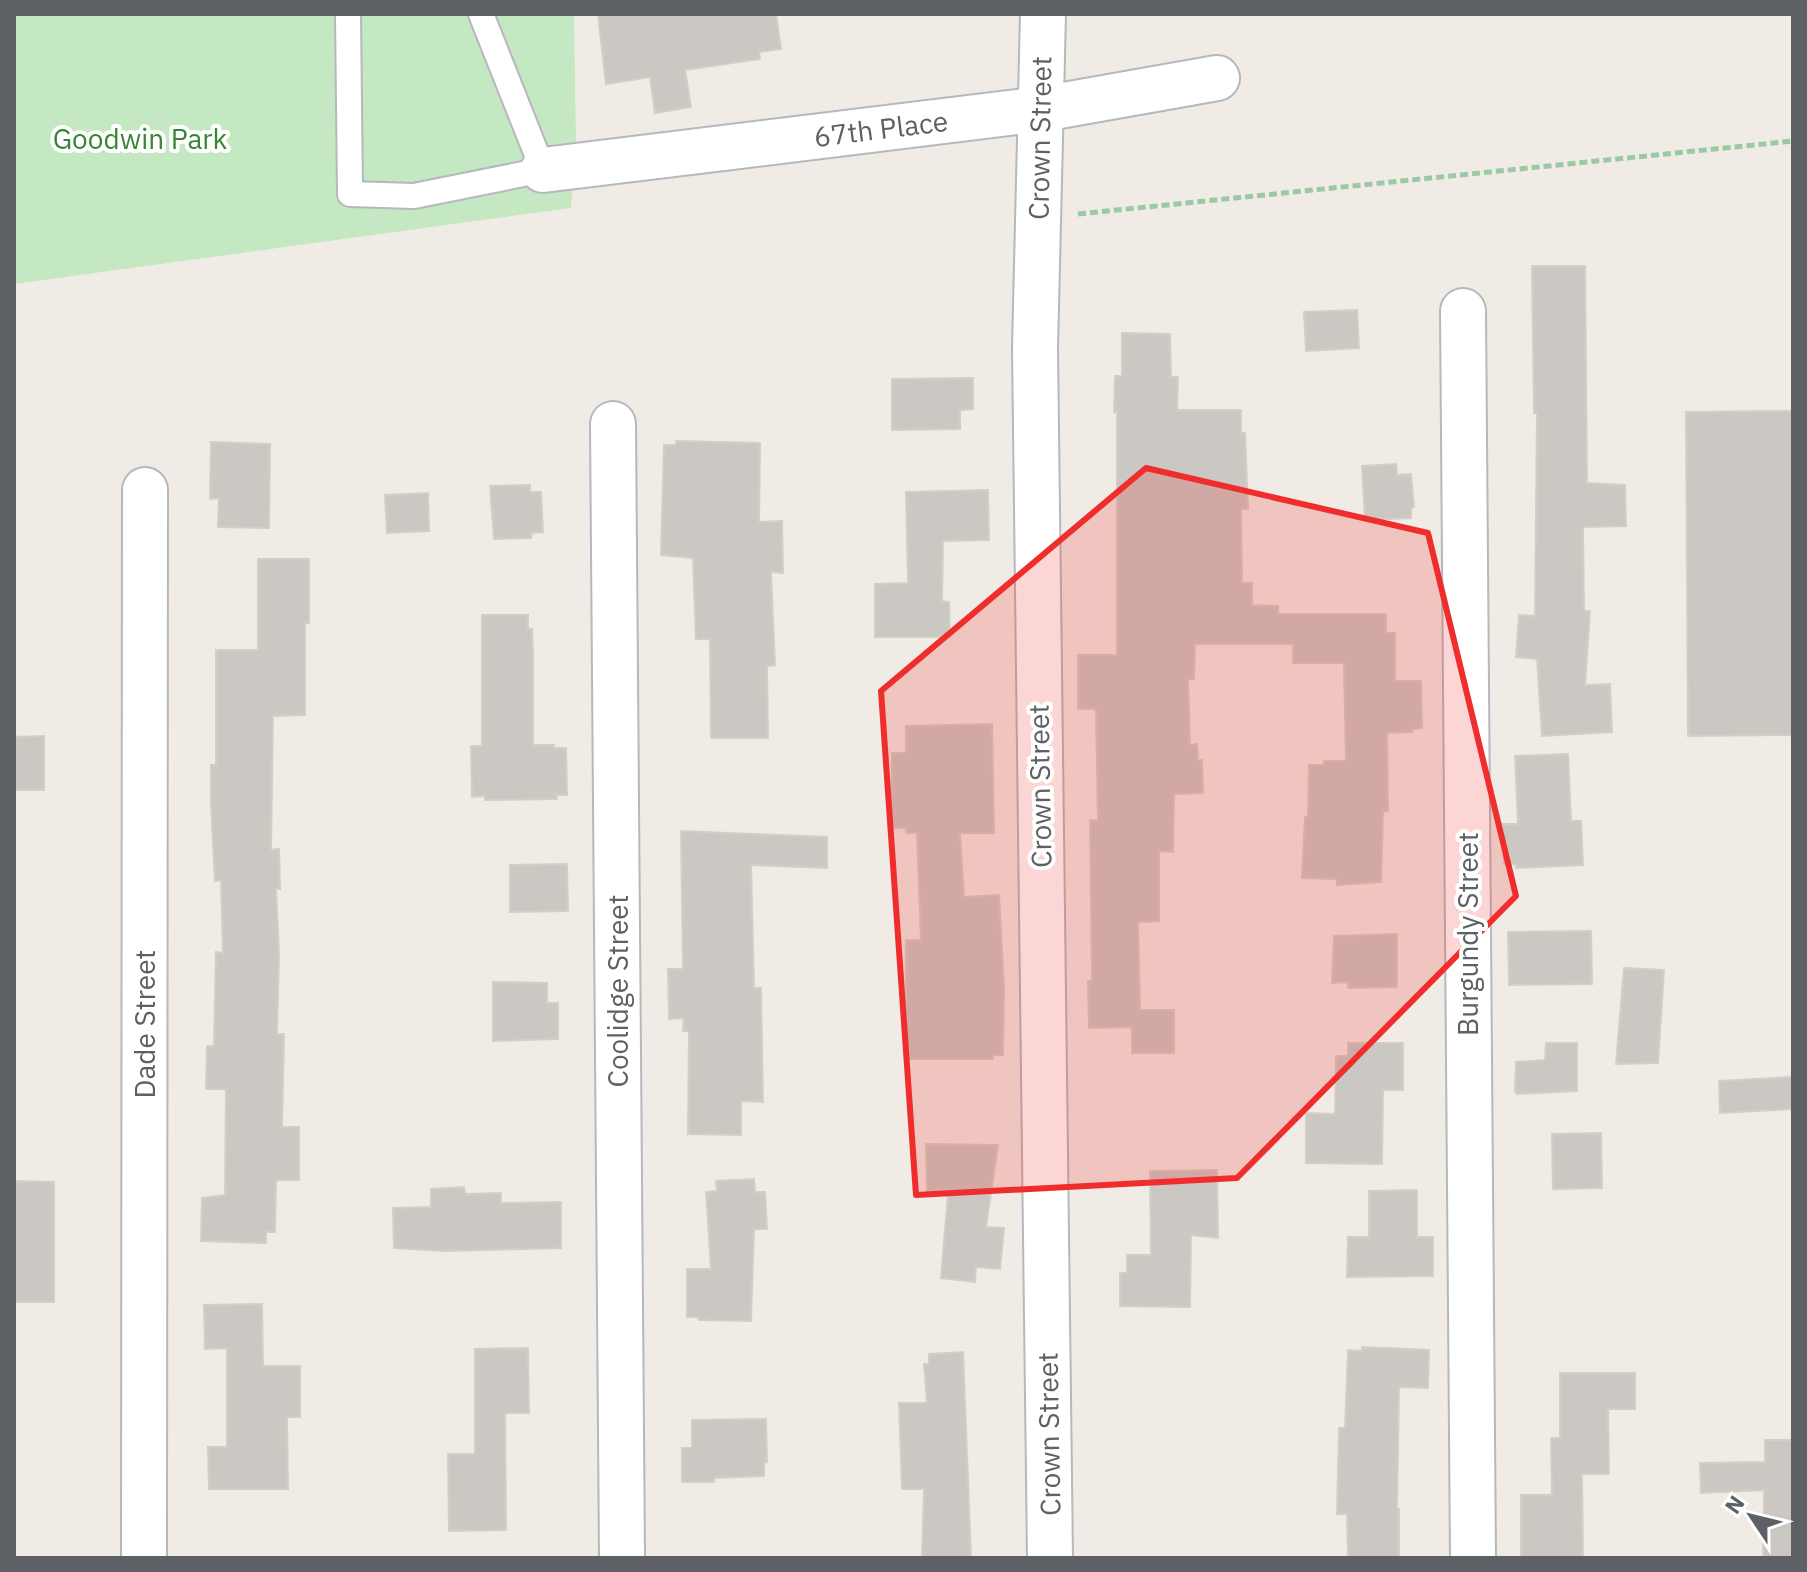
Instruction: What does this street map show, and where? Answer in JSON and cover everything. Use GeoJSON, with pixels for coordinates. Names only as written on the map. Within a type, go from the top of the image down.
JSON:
{"type":"FeatureCollection","features":[{"type":"Feature","properties":{"kind":"street","name":"Crown Street"},"geometry":{"type":"LineString","coordinates":[[1043,14],[1035,348],[1050,1558]]}},
{"type":"Feature","properties":{"kind":"street","name":"67th Place"},"geometry":{"type":"LineString","coordinates":[[543,170],[1042,109],[1217,78]]}},
{"type":"Feature","properties":{"kind":"street","name":"Burgundy Street"},"geometry":{"type":"LineString","coordinates":[[1463,311],[1473,1558]]}},
{"type":"Feature","properties":{"kind":"street","name":"Coolidge Street"},"geometry":{"type":"LineString","coordinates":[[613,424],[622,1558]]}},
{"type":"Feature","properties":{"kind":"street","name":"Dade Street"},"geometry":{"type":"LineString","coordinates":[[144,1558],[145,490]]}},
{"type":"Feature","properties":{"kind":"lane"},"geometry":{"type":"LineString","coordinates":[[348,14],[350,194],[414,196],[543,170],[481,14]]}},
{"type":"Feature","properties":{"kind":"path"},"geometry":{"type":"LineString","coordinates":[[1038,218],[1793,141]]}},
{"type":"Feature","properties":{"kind":"highlighted area"},"geometry":{"type":"Polygon","coordinates":[[[1146,468],[1428,533],[1516,896],[1237,1178],[916,1195],[881,691],[1146,468]]]}},
{"type":"Feature","properties":{"kind":"green space","name":"Goodwin Park"},"geometry":{"type":"Polygon","coordinates":[[[14,14],[574,14],[576,146],[571,208],[14,284],[14,14]]]}},
{"type":"Feature","properties":{"kind":"building"},"geometry":{"type":"Polygon","coordinates":[[[598,14],[776,14],[781,49],[759,52],[760,59],[685,70],[691,107],[655,113],[650,77],[606,84],[598,14]]]}},
{"type":"Feature","properties":{"kind":"building"},"geometry":{"type":"Polygon","coordinates":[[[1532,266],[1585,266],[1587,483],[1625,485],[1626,526],[1583,527],[1584,611],[1590,611],[1585,685],[1610,684],[1612,732],[1542,736],[1537,659],[1516,657],[1519,615],[1535,616],[1537,413],[1534,413],[1532,266]]]}},
{"type":"Feature","properties":{"kind":"building"},"geometry":{"type":"Polygon","coordinates":[[[1357,310],[1359,348],[1306,351],[1304,312],[1357,310]]]}},
{"type":"Feature","properties":{"kind":"building"},"geometry":{"type":"Polygon","coordinates":[[[1122,333],[1170,334],[1171,377],[1178,377],[1177,410],[1241,410],[1248,509],[1241,509],[1242,583],[1252,583],[1252,605],[1278,606],[1278,614],[1386,614],[1386,633],[1395,633],[1395,681],[1421,681],[1422,728],[1412,729],[1412,732],[1387,733],[1388,811],[1383,811],[1381,882],[1337,885],[1337,879],[1302,878],[1309,765],[1346,761],[1344,663],[1293,663],[1293,644],[1195,644],[1194,679],[1188,679],[1190,745],[1197,744],[1198,761],[1202,760],[1203,793],[1174,794],[1173,852],[1159,851],[1159,921],[1139,922],[1138,925],[1140,1010],[1174,1010],[1174,1053],[1132,1053],[1132,1027],[1089,1028],[1088,981],[1092,981],[1090,820],[1098,821],[1096,709],[1078,709],[1078,655],[1117,655],[1117,412],[1114,412],[1115,376],[1122,376],[1122,333]]]}},
{"type":"Feature","properties":{"kind":"building"},"geometry":{"type":"Polygon","coordinates":[[[973,378],[973,409],[960,410],[960,429],[892,430],[892,379],[973,378]]]}},
{"type":"Feature","properties":{"kind":"building"},"geometry":{"type":"Polygon","coordinates":[[[1793,411],[1793,735],[1688,736],[1686,412],[1793,411]]]}},
{"type":"Feature","properties":{"kind":"building"},"geometry":{"type":"Polygon","coordinates":[[[676,441],[760,443],[759,522],[782,521],[783,573],[771,572],[775,665],[767,666],[768,738],[711,738],[710,639],[696,639],[693,558],[661,555],[664,445],[676,445],[676,441]]]}},
{"type":"Feature","properties":{"kind":"building"},"geometry":{"type":"Polygon","coordinates":[[[211,442],[270,444],[269,528],[218,527],[219,498],[210,499],[211,442]]]}},
{"type":"Feature","properties":{"kind":"building"},"geometry":{"type":"Polygon","coordinates":[[[1396,464],[1397,475],[1411,474],[1414,507],[1411,508],[1411,518],[1365,520],[1362,466],[1396,464]]]}},
{"type":"Feature","properties":{"kind":"building"},"geometry":{"type":"Polygon","coordinates":[[[530,485],[530,492],[541,492],[543,532],[532,533],[531,538],[494,539],[490,486],[530,485]]]}},
{"type":"Feature","properties":{"kind":"building"},"geometry":{"type":"Polygon","coordinates":[[[988,490],[989,540],[943,541],[942,601],[949,602],[950,637],[875,637],[875,584],[908,583],[906,492],[988,490]]]}},
{"type":"Feature","properties":{"kind":"building"},"geometry":{"type":"Polygon","coordinates":[[[428,493],[429,531],[387,533],[385,495],[428,493]]]}},
{"type":"Feature","properties":{"kind":"building"},"geometry":{"type":"Polygon","coordinates":[[[258,559],[309,559],[305,715],[273,716],[271,850],[279,849],[280,889],[276,889],[279,954],[277,1034],[284,1034],[282,1127],[299,1127],[299,1180],[276,1180],[275,1232],[266,1232],[266,1243],[201,1241],[202,1198],[225,1195],[226,1089],[206,1089],[207,1046],[214,1046],[216,952],[223,953],[221,880],[215,881],[211,806],[211,765],[216,765],[216,650],[258,650],[258,559]]]}},
{"type":"Feature","properties":{"kind":"building"},"geometry":{"type":"Polygon","coordinates":[[[482,615],[528,615],[533,652],[533,745],[566,748],[567,795],[556,795],[557,799],[485,800],[485,796],[472,797],[471,746],[482,746],[482,615]]]}},
{"type":"Feature","properties":{"kind":"building"},"geometry":{"type":"Polygon","coordinates":[[[992,724],[994,833],[960,833],[964,897],[999,895],[1004,988],[1003,1055],[993,1055],[993,1059],[906,1059],[906,940],[921,940],[917,833],[906,833],[906,828],[891,828],[892,753],[906,753],[906,726],[992,724]]]}},
{"type":"Feature","properties":{"kind":"building"},"geometry":{"type":"Polygon","coordinates":[[[44,736],[44,790],[14,790],[14,737],[44,736]]]}},
{"type":"Feature","properties":{"kind":"building"},"geometry":{"type":"Polygon","coordinates":[[[1568,754],[1571,821],[1581,821],[1583,865],[1516,868],[1516,864],[1504,864],[1502,824],[1518,824],[1515,756],[1568,754]]]}},
{"type":"Feature","properties":{"kind":"building"},"geometry":{"type":"Polygon","coordinates":[[[681,831],[827,837],[827,868],[751,865],[754,988],[761,988],[763,1102],[741,1101],[741,1135],[688,1134],[689,1031],[683,1031],[684,1018],[669,1019],[668,969],[683,969],[681,831]]]}},
{"type":"Feature","properties":{"kind":"building"},"geometry":{"type":"Polygon","coordinates":[[[567,864],[568,911],[510,912],[510,865],[567,864]]]}},
{"type":"Feature","properties":{"kind":"building"},"geometry":{"type":"Polygon","coordinates":[[[1591,931],[1592,984],[1509,985],[1508,932],[1591,931]]]}},
{"type":"Feature","properties":{"kind":"building"},"geometry":{"type":"Polygon","coordinates":[[[1397,934],[1397,987],[1348,988],[1348,982],[1332,983],[1334,936],[1397,934]]]}},
{"type":"Feature","properties":{"kind":"building"},"geometry":{"type":"Polygon","coordinates":[[[1624,968],[1664,970],[1658,1063],[1616,1064],[1624,968]]]}},
{"type":"Feature","properties":{"kind":"building"},"geometry":{"type":"Polygon","coordinates":[[[493,982],[547,983],[547,1003],[558,1003],[558,1039],[493,1041],[493,982]]]}},
{"type":"Feature","properties":{"kind":"building"},"geometry":{"type":"Polygon","coordinates":[[[1348,1043],[1403,1043],[1403,1090],[1383,1090],[1382,1164],[1306,1163],[1306,1113],[1335,1114],[1336,1056],[1348,1056],[1348,1043]]]}},
{"type":"Feature","properties":{"kind":"building"},"geometry":{"type":"Polygon","coordinates":[[[1546,1043],[1577,1043],[1577,1091],[1517,1094],[1516,1062],[1545,1060],[1546,1043]]]}},
{"type":"Feature","properties":{"kind":"building"},"geometry":{"type":"Polygon","coordinates":[[[1792,1077],[1793,1109],[1720,1113],[1719,1081],[1792,1077]]]}},
{"type":"Feature","properties":{"kind":"building"},"geometry":{"type":"Polygon","coordinates":[[[1601,1133],[1602,1188],[1553,1189],[1552,1134],[1601,1133]]]}},
{"type":"Feature","properties":{"kind":"building"},"geometry":{"type":"Polygon","coordinates":[[[926,1144],[998,1145],[986,1227],[1004,1228],[1000,1269],[976,1267],[975,1282],[941,1278],[948,1194],[927,1194],[926,1144]]]}},
{"type":"Feature","properties":{"kind":"building"},"geometry":{"type":"Polygon","coordinates":[[[1217,1170],[1218,1238],[1191,1235],[1190,1307],[1120,1306],[1120,1273],[1127,1273],[1127,1255],[1151,1255],[1150,1171],[1217,1170]]]}},
{"type":"Feature","properties":{"kind":"building"},"geometry":{"type":"Polygon","coordinates":[[[754,1179],[755,1192],[765,1192],[767,1229],[754,1229],[751,1321],[687,1317],[687,1269],[711,1269],[706,1192],[717,1191],[716,1181],[754,1179]]]}},
{"type":"Feature","properties":{"kind":"building"},"geometry":{"type":"Polygon","coordinates":[[[14,1181],[54,1182],[54,1302],[14,1302],[14,1181]]]}},
{"type":"Feature","properties":{"kind":"building"},"geometry":{"type":"Polygon","coordinates":[[[464,1187],[465,1194],[501,1193],[501,1203],[561,1202],[561,1248],[446,1251],[394,1248],[393,1208],[431,1207],[431,1189],[464,1187]]]}},
{"type":"Feature","properties":{"kind":"building"},"geometry":{"type":"Polygon","coordinates":[[[1417,1190],[1417,1237],[1433,1237],[1433,1276],[1347,1277],[1348,1237],[1369,1237],[1369,1191],[1417,1190]]]}},
{"type":"Feature","properties":{"kind":"building"},"geometry":{"type":"Polygon","coordinates":[[[262,1304],[263,1366],[300,1366],[300,1417],[287,1417],[288,1489],[209,1489],[208,1447],[227,1447],[227,1348],[205,1349],[204,1305],[262,1304]]]}},
{"type":"Feature","properties":{"kind":"building"},"geometry":{"type":"Polygon","coordinates":[[[1362,1347],[1429,1350],[1428,1388],[1399,1387],[1399,1558],[1348,1558],[1347,1514],[1337,1514],[1339,1428],[1345,1428],[1348,1350],[1362,1351],[1362,1347]]]}},
{"type":"Feature","properties":{"kind":"building"},"geometry":{"type":"Polygon","coordinates":[[[528,1348],[529,1413],[505,1413],[506,1530],[449,1531],[448,1454],[475,1454],[475,1349],[528,1348]]]}},
{"type":"Feature","properties":{"kind":"building"},"geometry":{"type":"Polygon","coordinates":[[[963,1352],[971,1558],[922,1558],[924,1489],[902,1489],[899,1403],[927,1403],[924,1364],[929,1364],[929,1354],[963,1352]]]}},
{"type":"Feature","properties":{"kind":"building"},"geometry":{"type":"Polygon","coordinates":[[[1560,1373],[1635,1373],[1635,1409],[1608,1409],[1609,1474],[1582,1474],[1583,1558],[1521,1558],[1521,1495],[1552,1495],[1551,1438],[1560,1438],[1560,1373]]]}},
{"type":"Feature","properties":{"kind":"building"},"geometry":{"type":"Polygon","coordinates":[[[766,1419],[767,1462],[764,1463],[764,1476],[682,1482],[682,1448],[692,1448],[692,1420],[766,1419]]]}},
{"type":"Feature","properties":{"kind":"building"},"geometry":{"type":"Polygon","coordinates":[[[1765,1440],[1793,1440],[1793,1558],[1763,1558],[1764,1490],[1701,1493],[1700,1463],[1765,1462],[1765,1440]]]}}]}
